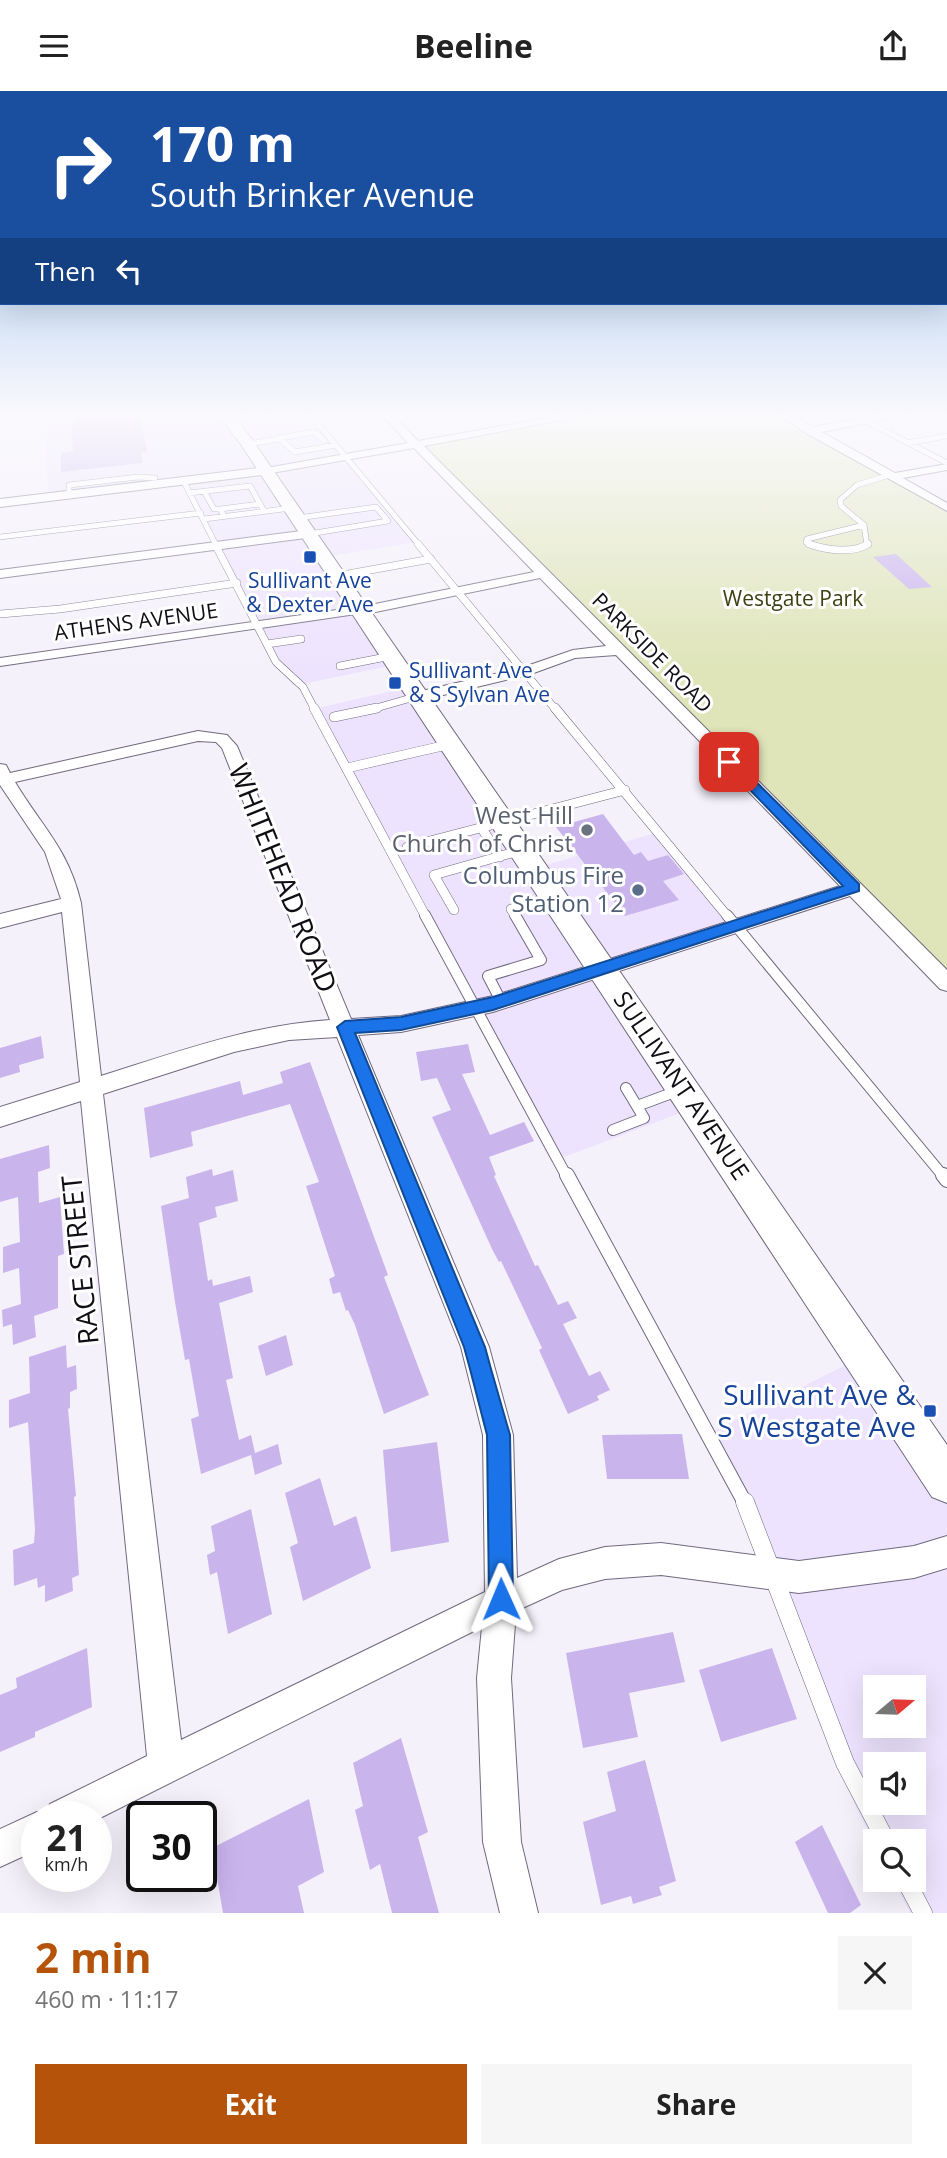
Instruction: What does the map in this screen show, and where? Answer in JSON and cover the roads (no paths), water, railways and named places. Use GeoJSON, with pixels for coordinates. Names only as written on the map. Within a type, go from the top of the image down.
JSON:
{"type":"FeatureCollection","features":[{"type":"Feature","properties":{"kind":"main road","name":"SULLIVANT AVENUE"},"geometry":{"type":"LineString","coordinates":[[277,498],[284,515],[337,576],[451,744],[492,824],[511,854],[553,897],[947,1482]]}},
{"type":"Feature","properties":{"kind":"street"},"geometry":{"type":"LineString","coordinates":[[0,503],[49,498]]}},
{"type":"Feature","properties":{"kind":"street","name":"PARKSIDE ROAD"},"geometry":{"type":"LineString","coordinates":[[468,498],[947,983]]}},
{"type":"Feature","properties":{"kind":"street"},"geometry":{"type":"LineString","coordinates":[[930,498],[947,508]]}},
{"type":"Feature","properties":{"kind":"street"},"geometry":{"type":"LineString","coordinates":[[0,574],[219,547],[284,515]]}},
{"type":"Feature","properties":{"kind":"street","name":"ATHENS AVENUE"},"geometry":{"type":"LineString","coordinates":[[0,662],[361,610],[543,574]]}},
{"type":"Feature","properties":{"kind":"street"},"geometry":{"type":"LineString","coordinates":[[418,696],[526,671],[547,673],[583,666],[617,658],[621,652]]}},
{"type":"Feature","properties":{"kind":"street","name":"WHITEHEAD ROAD"},"geometry":{"type":"LineString","coordinates":[[1,776],[198,736],[221,738],[234,758],[478,1359],[498,1435],[501,1599],[495,1678],[502,1842],[519,1913]]}},
{"type":"Feature","properties":{"kind":"street","name":"RACE STREET"},"geometry":{"type":"LineString","coordinates":[[1,776],[37,824],[64,869],[71,903],[166,1764]]}},
{"type":"Feature","properties":{"kind":"street"},"geometry":{"type":"LineString","coordinates":[[0,1117],[234,1043],[289,1031],[401,1024],[475,1008],[854,888]]}},
{"type":"Feature","properties":{"kind":"street"},"geometry":{"type":"LineString","coordinates":[[0,922],[71,903]]}},
{"type":"Feature","properties":{"kind":"street"},"geometry":{"type":"LineString","coordinates":[[94,1801],[501,1599],[559,1575],[605,1563],[661,1559],[799,1577],[914,1562],[947,1552]]}},
{"type":"Feature","properties":{"kind":"street"},"geometry":{"type":"LineString","coordinates":[[0,1848],[21,1838]]}},
{"type":"Feature","properties":{"kind":"lane"},"geometry":{"type":"LineString","coordinates":[[193,498],[276,661],[303,687],[475,1008],[742,1495],[845,1763],[880,1829]]}},
{"type":"Feature","properties":{"kind":"lane"},"geometry":{"type":"LineString","coordinates":[[0,537],[202,516],[284,515],[370,507],[376,507],[388,521],[284,515],[214,509],[208,498]]}},
{"type":"Feature","properties":{"kind":"lane"},"geometry":{"type":"LineString","coordinates":[[264,498],[284,515]]}},
{"type":"Feature","properties":{"kind":"lane"},"geometry":{"type":"LineString","coordinates":[[380,498],[947,1180]]}},
{"type":"Feature","properties":{"kind":"lane"},"geometry":{"type":"LineString","coordinates":[[842,498],[841,506],[864,525],[868,545],[862,548],[814,547],[806,542],[807,539],[864,525]]}},
{"type":"Feature","properties":{"kind":"lane"},"geometry":{"type":"LineString","coordinates":[[220,509],[225,517]]}},
{"type":"Feature","properties":{"kind":"lane"},"geometry":{"type":"LineString","coordinates":[[337,576],[431,559]]}},
{"type":"Feature","properties":{"kind":"lane"},"geometry":{"type":"LineString","coordinates":[[0,614],[60,609],[237,583]]}},
{"type":"Feature","properties":{"kind":"lane"},"geometry":{"type":"LineString","coordinates":[[267,644],[301,639]]}},
{"type":"Feature","properties":{"kind":"lane"},"geometry":{"type":"LineString","coordinates":[[340,666],[391,656]]}},
{"type":"Feature","properties":{"kind":"lane"},"geometry":{"type":"LineString","coordinates":[[334,717],[383,707],[418,696]]}},
{"type":"Feature","properties":{"kind":"lane"},"geometry":{"type":"LineString","coordinates":[[347,768],[451,744]]}},
{"type":"Feature","properties":{"kind":"lane"},"geometry":{"type":"LineString","coordinates":[[407,847],[625,790]]}},
{"type":"Feature","properties":{"kind":"lane"},"geometry":{"type":"LineString","coordinates":[[454,910],[434,876],[511,854]]}},
{"type":"Feature","properties":{"kind":"lane"},"geometry":{"type":"LineString","coordinates":[[501,1001],[488,976],[541,960],[511,909],[553,897]]}},
{"type":"Feature","properties":{"kind":"lane"},"geometry":{"type":"LineString","coordinates":[[613,1130],[645,1118],[626,1088]]}},
{"type":"Feature","properties":{"kind":"lane"},"geometry":{"type":"LineString","coordinates":[[637,1106],[683,1089]]}},
{"type":"Feature","properties":{"kind":"lane"},"geometry":{"type":"LineString","coordinates":[[912,1892],[923,1913]]}},
{"type":"Feature","properties":{"kind":"place","name":"Sullivant Ave & Dexter Ave"},"geometry":{"type":"Point","coordinates":[310,557]}},
{"type":"Feature","properties":{"kind":"place","name":"Sullivant Ave & S Sylvan Ave"},"geometry":{"type":"Point","coordinates":[395,683]}},
{"type":"Feature","properties":{"kind":"place","name":"West Hill Church of Christ"},"geometry":{"type":"Point","coordinates":[587,830]}},
{"type":"Feature","properties":{"kind":"place","name":"Columbus Fire Station 12"},"geometry":{"type":"Point","coordinates":[638,890]}},
{"type":"Feature","properties":{"kind":"place","name":"Sullivant Ave & S Westgate Ave"},"geometry":{"type":"Point","coordinates":[930,1411]}},
{"type":"Feature","properties":{"kind":"park label","name":"Westgate Park"},"geometry":{"type":"Point","coordinates":[793,599]}}]}
